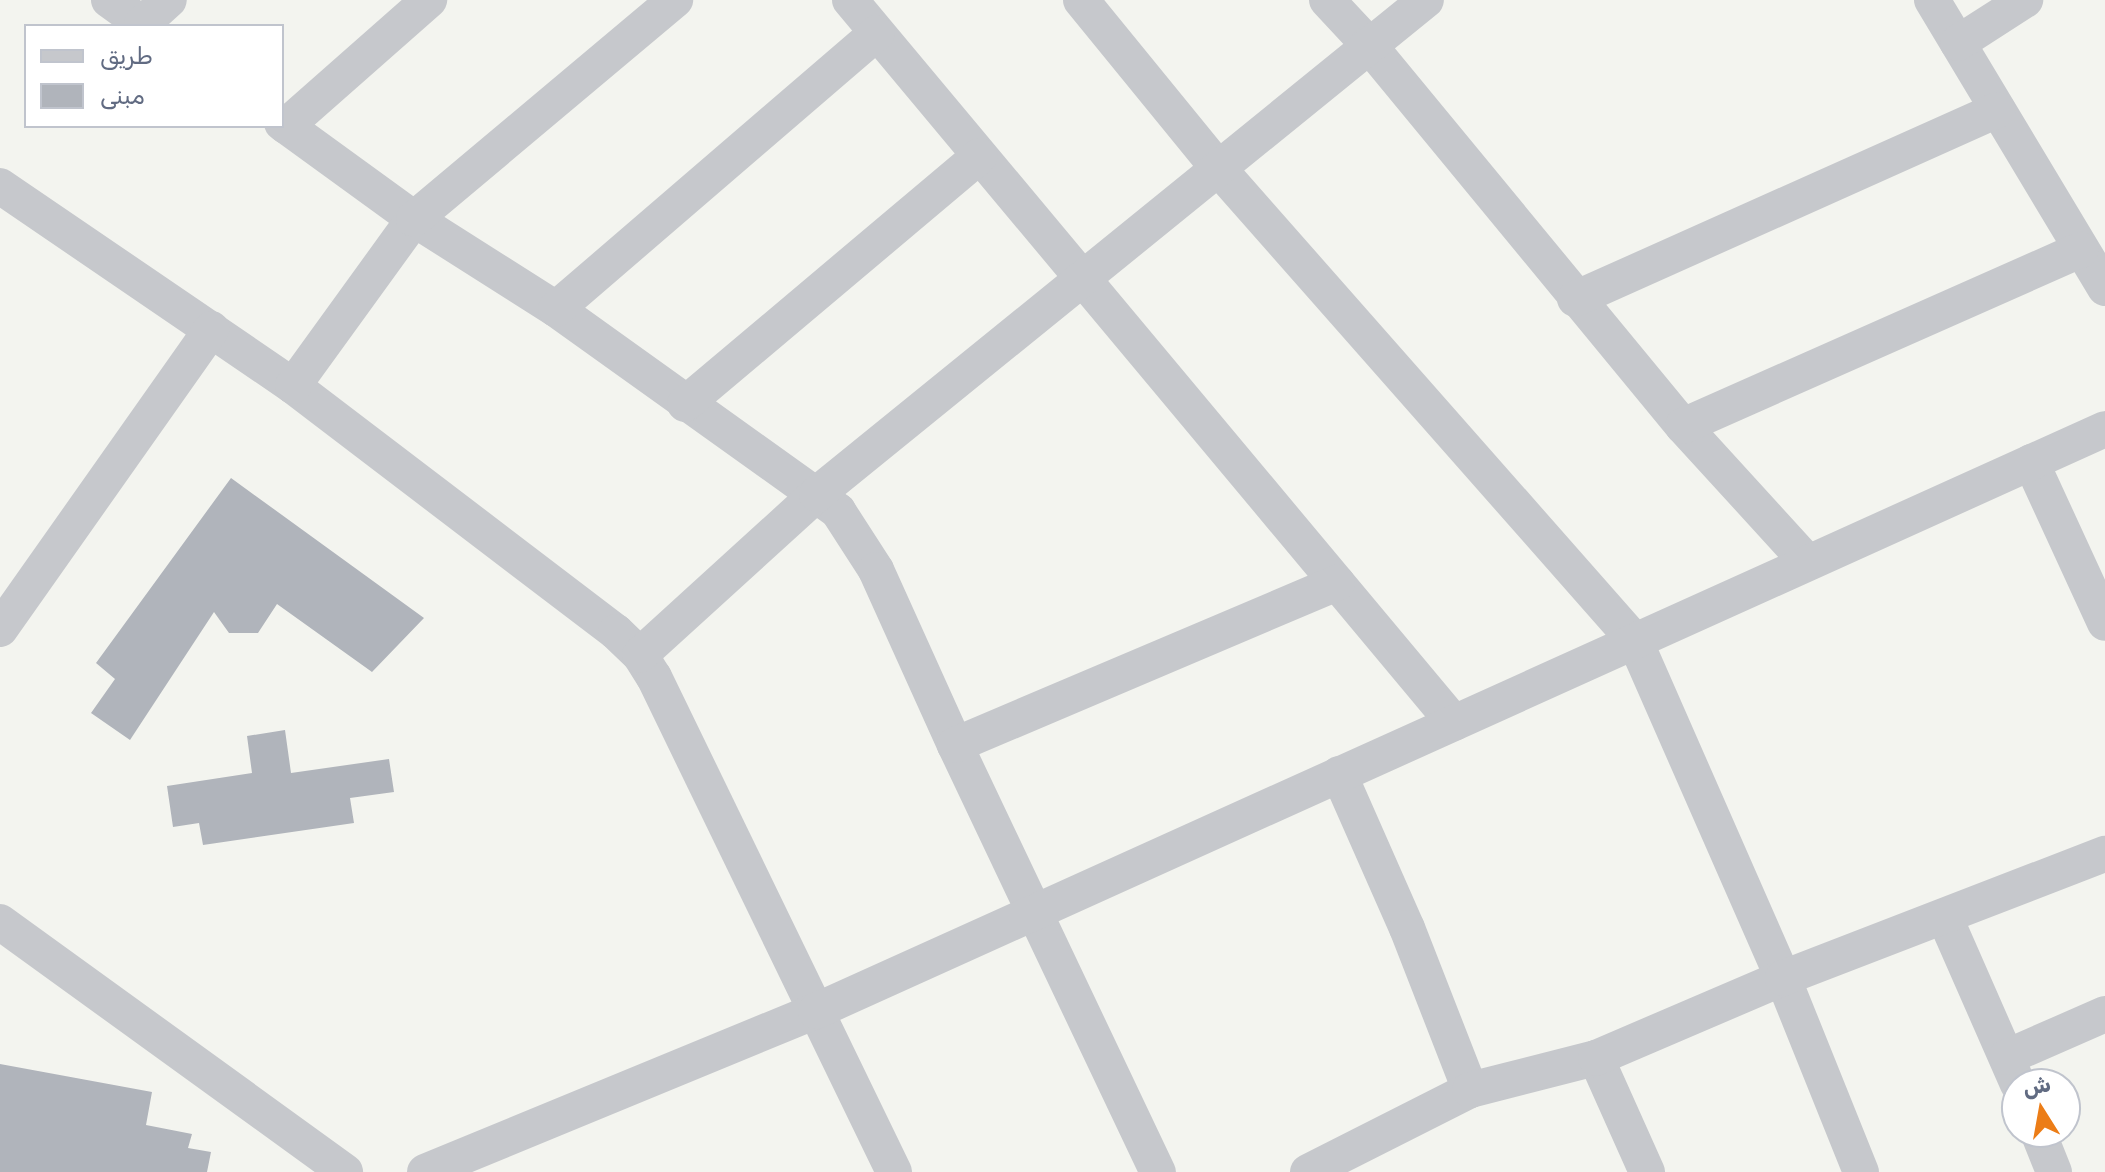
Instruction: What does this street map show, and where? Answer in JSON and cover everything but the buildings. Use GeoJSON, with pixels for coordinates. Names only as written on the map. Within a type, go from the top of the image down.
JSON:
{"type":"FeatureCollection","features":[{"type":"Feature","properties":{"kind":"street"},"geometry":{"type":"LineString","coordinates":[[109,0],[143,24]]}},
{"type":"Feature","properties":{"kind":"street"},"geometry":{"type":"LineString","coordinates":[[145,24],[169,0]]}},
{"type":"Feature","properties":{"kind":"street"},"geometry":{"type":"LineString","coordinates":[[429,0],[284,124],[414,219],[556,309],[838,511],[869,558],[1158,1172]]}},
{"type":"Feature","properties":{"kind":"street"},"geometry":{"type":"LineString","coordinates":[[293,386],[414,219],[675,0]]}},
{"type":"Feature","properties":{"kind":"street"},"geometry":{"type":"LineString","coordinates":[[850,0],[1454,723]]}},
{"type":"Feature","properties":{"kind":"street"},"geometry":{"type":"LineString","coordinates":[[1081,0],[1218,168],[1635,641],[1783,978],[1861,1172]]}},
{"type":"Feature","properties":{"kind":"street"},"geometry":{"type":"LineString","coordinates":[[1327,0],[1368,44],[1575,299],[1683,426],[1808,563]]}},
{"type":"Feature","properties":{"kind":"street"},"geometry":{"type":"LineString","coordinates":[[640,655],[817,494],[1081,276],[1426,0]]}},
{"type":"Feature","properties":{"kind":"street"},"geometry":{"type":"LineString","coordinates":[[1932,0],[2105,288]]}},
{"type":"Feature","properties":{"kind":"street"},"geometry":{"type":"LineString","coordinates":[[1958,43],[2025,0]]}},
{"type":"Feature","properties":{"kind":"street"},"geometry":{"type":"LineString","coordinates":[[556,309],[877,33]]}},
{"type":"Feature","properties":{"kind":"street"},"geometry":{"type":"LineString","coordinates":[[1575,299],[1998,110]]}},
{"type":"Feature","properties":{"kind":"street"},"geometry":{"type":"LineString","coordinates":[[685,404],[980,156]]}},
{"type":"Feature","properties":{"kind":"street"},"geometry":{"type":"LineString","coordinates":[[1,189],[293,386],[616,632],[640,655],[654,677],[894,1172]]}},
{"type":"Feature","properties":{"kind":"street"},"geometry":{"type":"LineString","coordinates":[[1683,426],[2081,250]]}},
{"type":"Feature","properties":{"kind":"street"},"geometry":{"type":"LineString","coordinates":[[2,623],[212,329]]}},
{"type":"Feature","properties":{"kind":"street"},"geometry":{"type":"LineString","coordinates":[[425,1172],[816,1011],[2105,429]]}},
{"type":"Feature","properties":{"kind":"street"},"geometry":{"type":"LineString","coordinates":[[2031,462],[2105,623]]}},
{"type":"Feature","properties":{"kind":"street"},"geometry":{"type":"LineString","coordinates":[[955,745],[1337,583]]}},
{"type":"Feature","properties":{"kind":"street"},"geometry":{"type":"LineString","coordinates":[[1339,774],[1407,928],[1470,1090]]}},
{"type":"Feature","properties":{"kind":"street"},"geometry":{"type":"LineString","coordinates":[[1308,1172],[1470,1090],[1596,1058],[1783,978],[2105,854]]}},
{"type":"Feature","properties":{"kind":"street"},"geometry":{"type":"LineString","coordinates":[[1945,918],[2011,1068]]}},
{"type":"Feature","properties":{"kind":"street"},"geometry":{"type":"LineString","coordinates":[[0,922],[345,1172]]}},
{"type":"Feature","properties":{"kind":"street"},"geometry":{"type":"LineString","coordinates":[[2015,1068],[2105,1014]]}},
{"type":"Feature","properties":{"kind":"street"},"geometry":{"type":"LineString","coordinates":[[1596,1058],[1647,1172]]}},
{"type":"Feature","properties":{"kind":"street"},"geometry":{"type":"LineString","coordinates":[[2044,1148],[2054,1172]]}}]}
